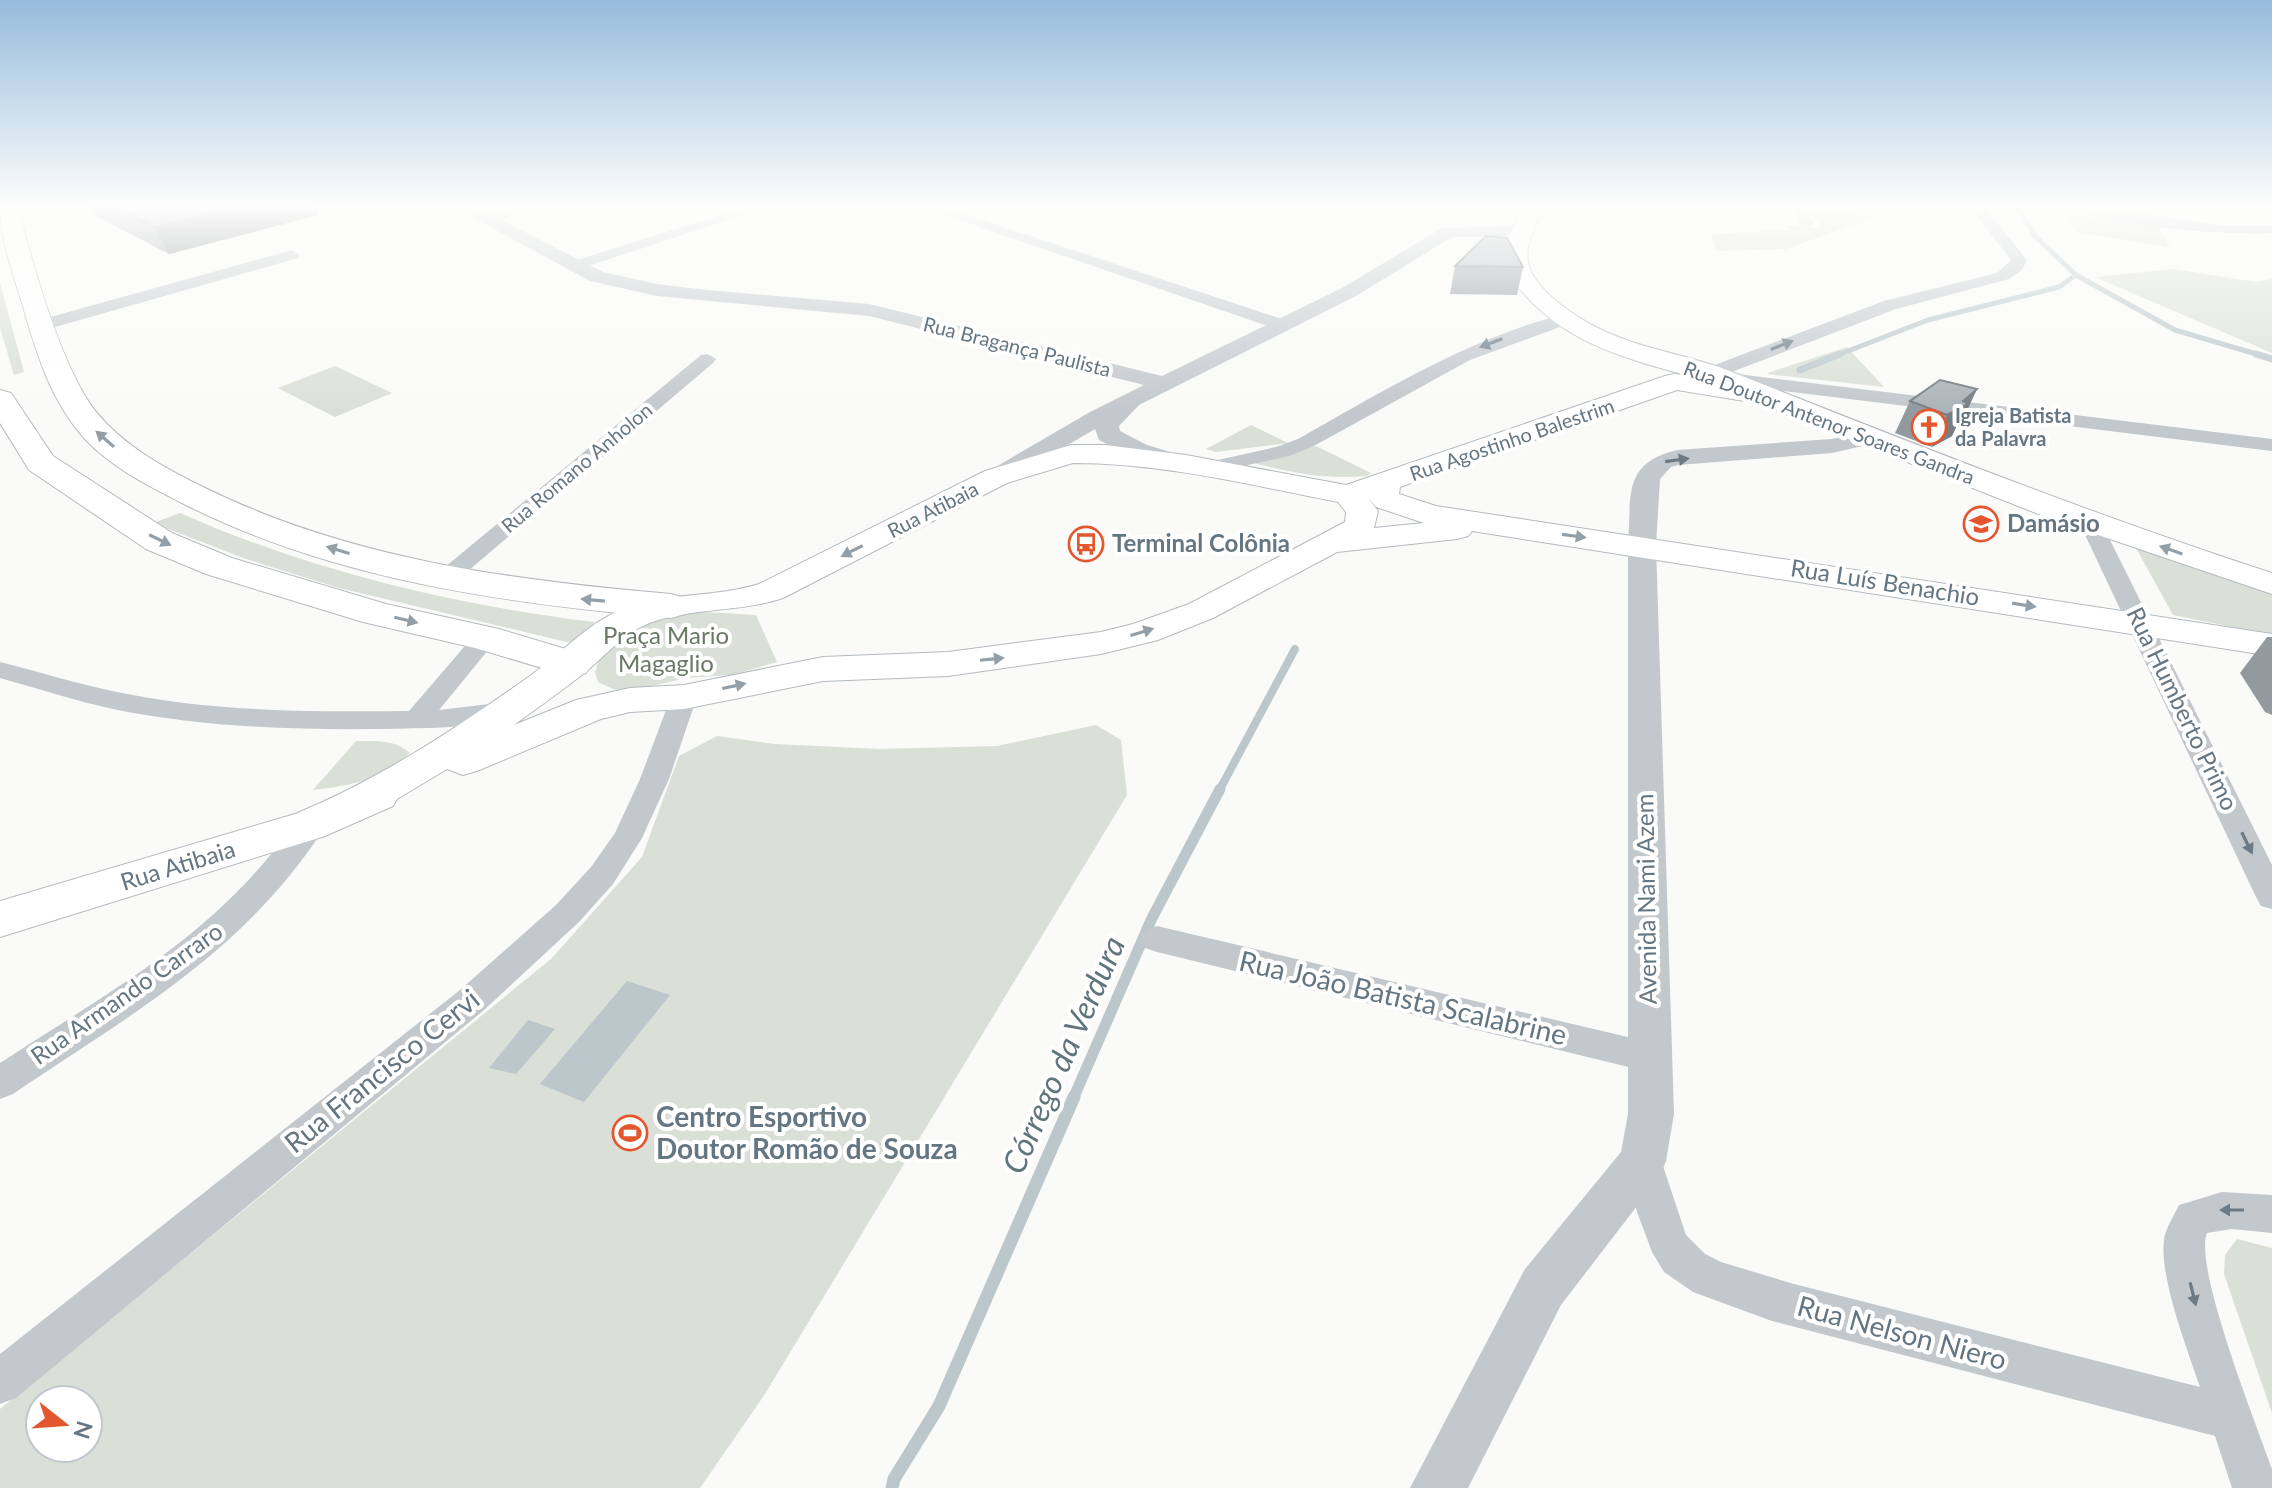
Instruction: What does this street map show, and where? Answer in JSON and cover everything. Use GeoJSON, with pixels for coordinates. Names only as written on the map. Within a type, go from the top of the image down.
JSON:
{"type":"FeatureCollection","features":[{"type":"Feature","properties":{"kind":"main road"},"geometry":{"type":"LineString","coordinates":[[25,273],[42,325],[20,381],[41,463],[159,541],[219,566],[377,614],[485,638],[572,664],[608,694],[630,700]]}},
{"type":"Feature","properties":{"kind":"main road","name":"Rua Doutor Antenor Soares Gandra"},"geometry":{"type":"LineString","coordinates":[[1523,273],[1542,299],[1565,319],[1671,372],[1714,375],[1803,414],[2090,522],[2272,584]]}},
{"type":"Feature","properties":{"kind":"main road"},"geometry":{"type":"LineString","coordinates":[[1671,372],[1755,395]]}},
{"type":"Feature","properties":{"kind":"main road","name":"Rua Agostinho Balestrim"},"geometry":{"type":"LineString","coordinates":[[1348,495],[1386,484],[1671,372]]}},
{"type":"Feature","properties":{"kind":"main road"},"geometry":{"type":"LineString","coordinates":[[20,381],[68,393],[98,435],[189,495],[290,535],[447,577],[584,600],[671,606]]}},
{"type":"Feature","properties":{"kind":"main road"},"geometry":{"type":"LineString","coordinates":[[996,477],[1057,458],[1089,452],[1197,466],[1348,495]]}},
{"type":"Feature","properties":{"kind":"main road","name":"Rua Atibaia"},"geometry":{"type":"LineString","coordinates":[[354,806],[492,721],[620,625],[671,606],[749,598],[771,591],[996,477]]}},
{"type":"Feature","properties":{"kind":"main road","name":"Rua Luís Benachio"},"geometry":{"type":"LineString","coordinates":[[1386,484],[1383,493],[1387,500],[1430,515],[1642,545],[2272,645]]}},
{"type":"Feature","properties":{"kind":"main road"},"geometry":{"type":"LineString","coordinates":[[102,506],[143,507],[189,495]]}},
{"type":"Feature","properties":{"kind":"main road","name":"Rua Atibaia"},"geometry":{"type":"LineString","coordinates":[[0,919],[310,825],[590,709],[630,700],[684,697],[823,669],[948,664],[1101,643],[1145,632],[1201,611],[1361,524],[1362,511],[1348,495]]}},
{"type":"Feature","properties":{"kind":"main road","name":"Rua Luís Benachio"},"geometry":{"type":"LineString","coordinates":[[1328,543],[1496,525]]}},
{"type":"Feature","properties":{"kind":"main road"},"geometry":{"type":"LineString","coordinates":[[492,721],[590,709]]}},
{"type":"Feature","properties":{"kind":"street"},"geometry":{"type":"LineString","coordinates":[[42,325],[226,273]]}},
{"type":"Feature","properties":{"kind":"street","name":"Rua Bragança Paulista"},"geometry":{"type":"LineString","coordinates":[[589,273],[657,290],[869,310],[1166,384]]}},
{"type":"Feature","properties":{"kind":"street"},"geometry":{"type":"LineString","coordinates":[[1128,273],[1285,326]]}},
{"type":"Feature","properties":{"kind":"street","name":"Rua Atibaia"},"geometry":{"type":"LineString","coordinates":[[996,477],[1066,435],[1285,326],[1380,273]]}},
{"type":"Feature","properties":{"kind":"street"},"geometry":{"type":"LineString","coordinates":[[1714,375],[1890,305],[2007,273]]}},
{"type":"Feature","properties":{"kind":"street"},"geometry":{"type":"LineString","coordinates":[[1130,403],[1107,424],[1108,435],[1138,450],[1197,466],[1282,452],[1305,443],[1463,354],[1533,327],[1565,319]]}},
{"type":"Feature","properties":{"kind":"street","name":"Rua Romano Anholon"},"geometry":{"type":"LineString","coordinates":[[447,577],[707,359]]}},
{"type":"Feature","properties":{"kind":"street"},"geometry":{"type":"LineString","coordinates":[[1714,375],[1872,394],[1886,399]]}},
{"type":"Feature","properties":{"kind":"street"},"geometry":{"type":"LineString","coordinates":[[1803,414],[1794,407],[1790,397],[1804,392],[2272,445]]}},
{"type":"Feature","properties":{"kind":"street","name":"Avenida Nami Azem"},"geometry":{"type":"LineString","coordinates":[[1438,1488],[1543,1287],[1643,1161],[1651,1114],[1642,545],[1647,477],[1662,462],[1832,446],[1867,438]]}},
{"type":"Feature","properties":{"kind":"street","name":"Rua Humberto Primo"},"geometry":{"type":"LineString","coordinates":[[2090,522],[2272,897]]}},
{"type":"Feature","properties":{"kind":"street"},"geometry":{"type":"LineString","coordinates":[[2226,569],[2272,575]]}},
{"type":"Feature","properties":{"kind":"street"},"geometry":{"type":"LineString","coordinates":[[418,718],[485,638]]}},
{"type":"Feature","properties":{"kind":"street"},"geometry":{"type":"LineString","coordinates":[[0,670],[113,700],[180,712],[321,721],[418,718],[492,721]]}},
{"type":"Feature","properties":{"kind":"street","name":"Rua Francisco Cervi"},"geometry":{"type":"LineString","coordinates":[[0,1382],[472,1000],[540,939],[615,859],[640,811],[684,697]]}},
{"type":"Feature","properties":{"kind":"street"},"geometry":{"type":"LineString","coordinates":[[321,721],[370,732],[492,721]]}},
{"type":"Feature","properties":{"kind":"street","name":"Rua Armando Carraro"},"geometry":{"type":"LineString","coordinates":[[0,1083],[184,958],[230,921],[282,867],[310,825]]}},
{"type":"Feature","properties":{"kind":"street","name":"Rua João Batista Scalabrine"},"geometry":{"type":"LineString","coordinates":[[1157,939],[1649,1057]]}},
{"type":"Feature","properties":{"kind":"street","name":"Rua Nelson Niero"},"geometry":{"type":"LineString","coordinates":[[1643,1161],[1668,1242],[1676,1256],[1699,1273],[1757,1295],[1922,1340],[2232,1418]]}},
{"type":"Feature","properties":{"kind":"street"},"geometry":{"type":"LineString","coordinates":[[2255,1488],[2199,1318],[2188,1274],[2184,1240],[2193,1219],[2215,1210],[2244,1209],[2272,1214]]}},
{"type":"Feature","properties":{"kind":"green space"},"geometry":{"type":"Polygon","coordinates":[[[2201,273],[2256,282],[2272,279],[2272,353],[2095,277],[2201,273]]]}},
{"type":"Feature","properties":{"kind":"green space"},"geometry":{"type":"Polygon","coordinates":[[[0,283],[24,372],[14,375],[0,328],[0,283]]]}},
{"type":"Feature","properties":{"kind":"green space"},"geometry":{"type":"Polygon","coordinates":[[[1847,347],[1884,387],[1767,374],[1770,372],[1847,347]]]}},
{"type":"Feature","properties":{"kind":"green space"},"geometry":{"type":"Polygon","coordinates":[[[335,366],[392,393],[335,417],[278,388],[335,366]]]}},
{"type":"Feature","properties":{"kind":"green space"},"geometry":{"type":"Polygon","coordinates":[[[1251,425],[1288,443],[1216,452],[1206,449],[1251,425]]]}},
{"type":"Feature","properties":{"kind":"green space"},"geometry":{"type":"Polygon","coordinates":[[[1316,446],[1371,473],[1351,477],[1320,476],[1246,461],[1316,446]]]}},
{"type":"Feature","properties":{"kind":"green space"},"geometry":{"type":"Polygon","coordinates":[[[180,513],[280,552],[383,583],[489,606],[595,622],[575,644],[339,588],[243,558],[153,523],[180,513]]]}},
{"type":"Feature","properties":{"kind":"green space"},"geometry":{"type":"Polygon","coordinates":[[[2136,548],[2272,592],[2272,635],[2173,615],[2136,548]]]}},
{"type":"Feature","properties":{"kind":"green space","name":"Praça Mario Magaglio"},"geometry":{"type":"Polygon","coordinates":[[[705,612],[756,615],[777,662],[731,675],[686,678],[627,692],[598,682],[595,672],[605,643],[656,618],[705,612]]]}},
{"type":"Feature","properties":{"kind":"green space","name":"Centro Esportivo Doutor Romão de Souza"},"geometry":{"type":"Polygon","coordinates":[[[1096,725],[1121,740],[1127,795],[765,1394],[700,1488],[0,1488],[0,1409],[24,1389],[24,1464],[104,1464],[104,1384],[31,1384],[551,959],[642,857],[679,756],[717,736],[775,744],[879,749],[997,746],[1096,725]]]}},
{"type":"Feature","properties":{"kind":"green space"},"geometry":{"type":"Polygon","coordinates":[[[356,741],[392,743],[410,753],[377,776],[313,790],[356,741]]]}},
{"type":"Feature","properties":{"kind":"green space"},"geometry":{"type":"Polygon","coordinates":[[[2237,1239],[2272,1248],[2272,1413],[2224,1274],[2225,1255],[2237,1239]]]}},
{"type":"Feature","properties":{"kind":"shaded area"},"geometry":{"type":"Polygon","coordinates":[[[627,981],[670,995],[584,1102],[540,1084],[627,981]]]}},
{"type":"Feature","properties":{"kind":"shaded area"},"geometry":{"type":"Polygon","coordinates":[[[528,1020],[555,1029],[516,1074],[489,1068],[528,1020]]]}},
{"type":"Feature","properties":{"kind":"building"},"geometry":{"type":"Polygon","coordinates":[[[1940,380],[1977,389],[1963,401],[1968,404],[1947,415],[1910,401],[1940,380]]]}},
{"type":"Feature","properties":{"kind":"waterway"},"geometry":{"type":"LineString","coordinates":[[1835,356],[1928,320],[2059,287],[2076,275]]}},
{"type":"Feature","properties":{"kind":"waterway"},"geometry":{"type":"LineString","coordinates":[[2076,275],[2175,330],[2263,356]]}},
{"type":"Feature","properties":{"kind":"waterway"},"geometry":{"type":"LineString","coordinates":[[1835,356],[1840,354]]}},
{"type":"Feature","properties":{"kind":"waterway"},"geometry":{"type":"LineString","coordinates":[[2256,354],[2272,359]]}},
{"type":"Feature","properties":{"kind":"waterway"},"geometry":{"type":"LineString","coordinates":[[1800,370],[1835,356]]}},
{"type":"Feature","properties":{"kind":"waterway","name":"Córrego da Verdura"},"geometry":{"type":"LineString","coordinates":[[1219,791],[1295,649]]}},
{"type":"Feature","properties":{"kind":"waterway","name":"Córrego da Verdura"},"geometry":{"type":"LineString","coordinates":[[1073,1099],[1152,918],[1220,789]]}},
{"type":"Feature","properties":{"kind":"waterway","name":"Córrego da Verdura"},"geometry":{"type":"LineString","coordinates":[[892,1488],[894,1479],[939,1406],[1074,1097]]}},
{"type":"Feature","properties":{"kind":"place","name":"Igreja Batista da Palavra"},"geometry":{"type":"Point","coordinates":[1929,427]}},
{"type":"Feature","properties":{"kind":"place","name":"Damásio"},"geometry":{"type":"Point","coordinates":[1981,524]}},
{"type":"Feature","properties":{"kind":"place","name":"Terminal Colônia"},"geometry":{"type":"Point","coordinates":[1086,544]}},
{"type":"Feature","properties":{"kind":"place","name":"Centro Esportivo Doutor Romão de Souza"},"geometry":{"type":"Point","coordinates":[630,1133]}}]}
